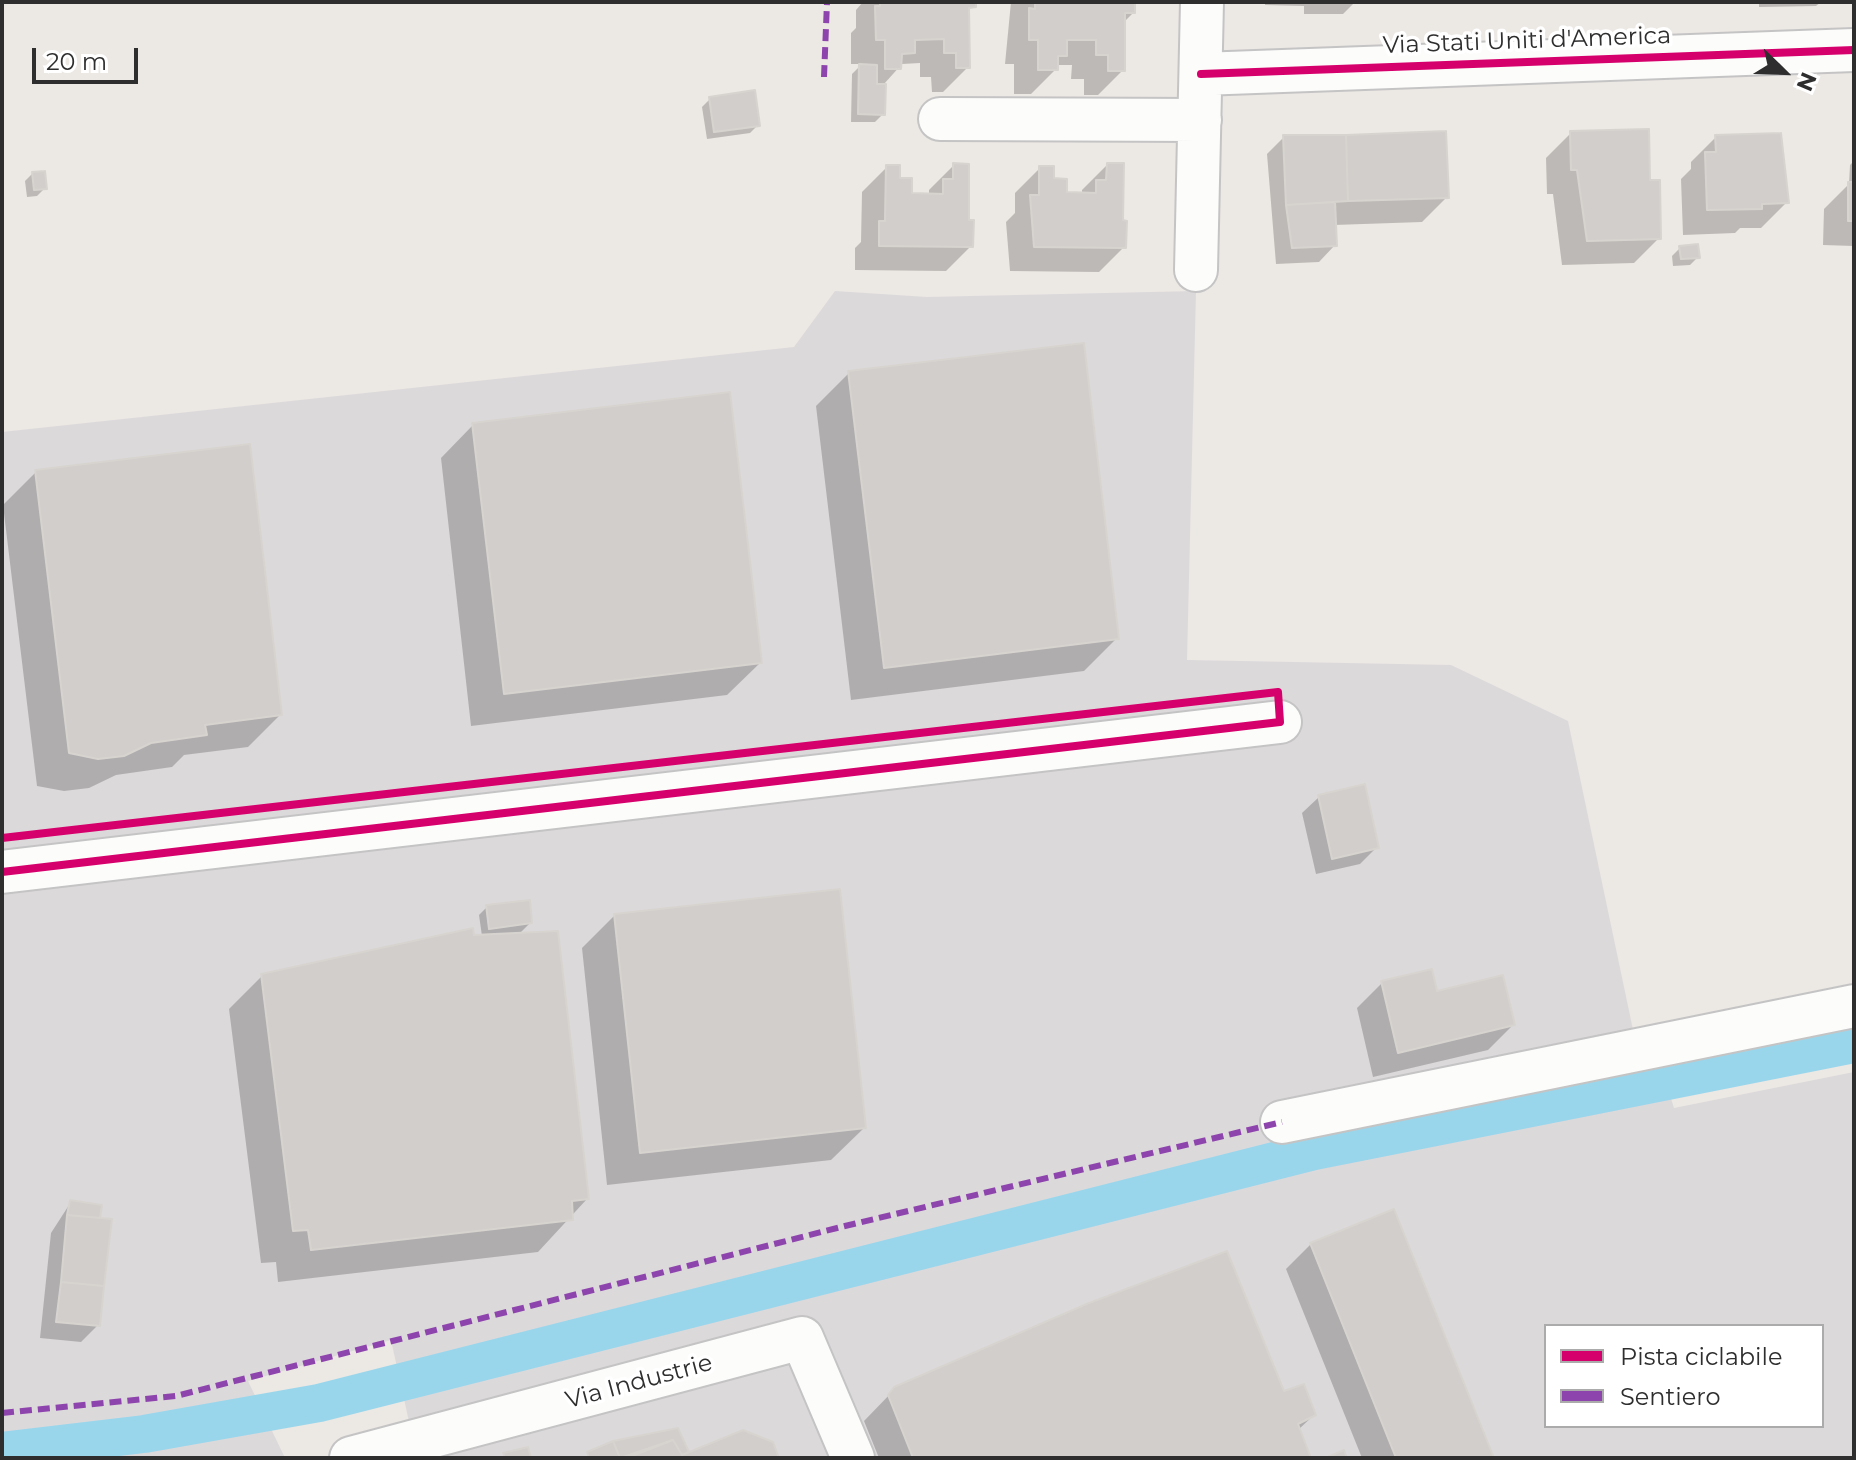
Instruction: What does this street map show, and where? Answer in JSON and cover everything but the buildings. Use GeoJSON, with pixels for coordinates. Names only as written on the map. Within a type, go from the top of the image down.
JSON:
{"type":"FeatureCollection","features":[{"type":"Feature","properties":{"kind":"street"},"geometry":{"type":"LineString","coordinates":[[1196,270],[1202,2]]}},
{"type":"Feature","properties":{"kind":"street","name":"Via Stati Uniti d'America"},"geometry":{"type":"LineString","coordinates":[[1201,74],[1854,50]]}},
{"type":"Feature","properties":{"kind":"street"},"geometry":{"type":"LineString","coordinates":[[940,119],[1200,120]]}},
{"type":"Feature","properties":{"kind":"street"},"geometry":{"type":"LineString","coordinates":[[2,872],[1280,722]]}},
{"type":"Feature","properties":{"kind":"street"},"geometry":{"type":"LineString","coordinates":[[1282,1122],[1854,1006]]}},
{"type":"Feature","properties":{"kind":"street","name":"Via Industrie"},"geometry":{"type":"LineString","coordinates":[[351,1458],[802,1338],[853,1458]]}},
{"type":"Feature","properties":{"kind":"shaded area"},"geometry":{"type":"Polygon","coordinates":[[[835,291],[927,297],[1196,291],[1187,660],[1451,665],[1568,721],[1636,1044],[1653,1041],[1674,1108],[1854,1072],[1854,1458],[417,1458],[391,1340],[248,1381],[285,1458],[2,1458],[2,432],[794,347],[835,291]]]}},
{"type":"Feature","properties":{"kind":"waterway"},"geometry":{"type":"LineString","coordinates":[[2,1451],[144,1434],[319,1403],[1314,1151],[1854,1044]]}},
{"type":"Feature","properties":{"kind":"marked path"},"geometry":{"type":"LineString","coordinates":[[824,77],[827,2]]}},
{"type":"Feature","properties":{"kind":"marked path"},"geometry":{"type":"LineString","coordinates":[[2,1413],[176,1396],[845,1226],[1282,1122]]}},
{"type":"Feature","properties":{"kind":"cycle path"},"geometry":{"type":"LineString","coordinates":[[1201,74],[1854,50]]}},
{"type":"Feature","properties":{"kind":"cycle path"},"geometry":{"type":"LineString","coordinates":[[2,838],[1278,692],[1280,722],[2,872]]}}]}
